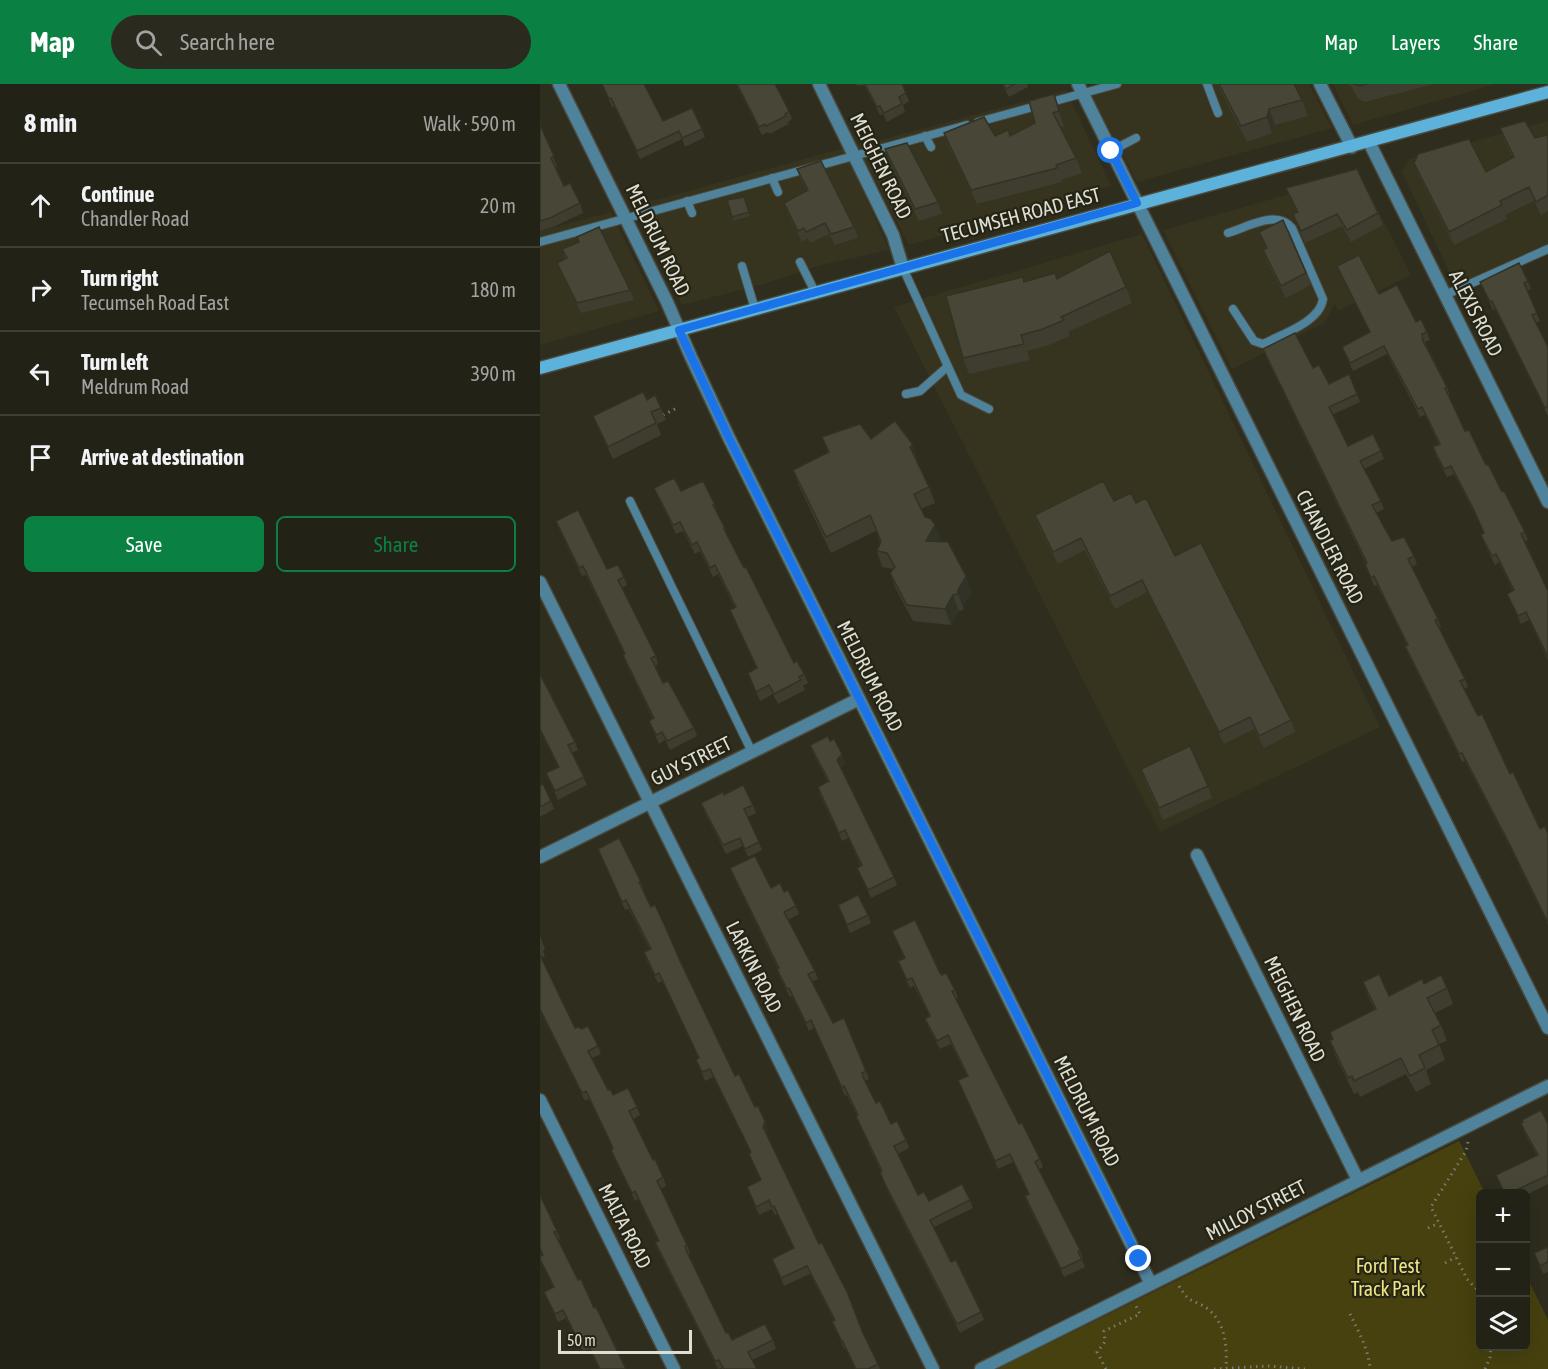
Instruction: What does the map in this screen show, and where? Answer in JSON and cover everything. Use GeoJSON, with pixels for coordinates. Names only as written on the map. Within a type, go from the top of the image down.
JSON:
{"type":"FeatureCollection","features":[{"type":"Feature","properties":{"kind":"main road","name":"TECUMSEH ROAD EAST"},"geometry":{"type":"LineString","coordinates":[[540,368],[1548,92]]}},
{"type":"Feature","properties":{"kind":"street","name":"MELDRUM ROAD"},"geometry":{"type":"LineString","coordinates":[[559,84],[667,302],[729,438],[1151,1284]]}},
{"type":"Feature","properties":{"kind":"street","name":"MEIGHEN ROAD"},"geometry":{"type":"LineString","coordinates":[[819,84],[893,235],[903,268]]}},
{"type":"Feature","properties":{"kind":"street"},"geometry":{"type":"LineString","coordinates":[[1320,84],[1352,147]]}},
{"type":"Feature","properties":{"kind":"street","name":"CHANDLER ROAD"},"geometry":{"type":"LineString","coordinates":[[1080,89],[1548,1028]]}},
{"type":"Feature","properties":{"kind":"street","name":"ALEXIS ROAD"},"geometry":{"type":"LineString","coordinates":[[1368,142],[1548,502]]}},
{"type":"Feature","properties":{"kind":"street","name":"LARKIN ROAD"},"geometry":{"type":"LineString","coordinates":[[541,587],[651,802],[933,1369]]}},
{"type":"Feature","properties":{"kind":"street","name":"GUY STREET"},"geometry":{"type":"LineString","coordinates":[[540,857],[859,699]]}},
{"type":"Feature","properties":{"kind":"street","name":"MEIGHEN ROAD"},"geometry":{"type":"LineString","coordinates":[[1197,855],[1358,1180]]}},
{"type":"Feature","properties":{"kind":"street","name":"MILLOY STREET"},"geometry":{"type":"LineString","coordinates":[[981,1369],[1548,1086]]}},
{"type":"Feature","properties":{"kind":"street","name":"MALTA ROAD"},"geometry":{"type":"LineString","coordinates":[[540,1100],[674,1369]]}},
{"type":"Feature","properties":{"kind":"lane"},"geometry":{"type":"LineString","coordinates":[[540,242],[926,136],[1080,89],[1117,84]]}},
{"type":"Feature","properties":{"kind":"lane"},"geometry":{"type":"LineString","coordinates":[[1207,84],[1218,114]]}},
{"type":"Feature","properties":{"kind":"lane"},"geometry":{"type":"LineString","coordinates":[[926,136],[931,147]]}},
{"type":"Feature","properties":{"kind":"lane"},"geometry":{"type":"LineString","coordinates":[[1111,151],[1136,138]]}},
{"type":"Feature","properties":{"kind":"lane"},"geometry":{"type":"LineString","coordinates":[[772,178],[778,192]]}},
{"type":"Feature","properties":{"kind":"lane"},"geometry":{"type":"LineString","coordinates":[[687,201],[692,213]]}},
{"type":"Feature","properties":{"kind":"lane"},"geometry":{"type":"LineString","coordinates":[[1228,234],[1270,219],[1287,223],[1292,228],[1323,299],[1322,307],[1312,319],[1263,344],[1254,341],[1233,309]]}},
{"type":"Feature","properties":{"kind":"lane"},"geometry":{"type":"LineString","coordinates":[[1445,295],[1548,249]]}},
{"type":"Feature","properties":{"kind":"lane"},"geometry":{"type":"LineString","coordinates":[[800,262],[815,292]]}},
{"type":"Feature","properties":{"kind":"lane"},"geometry":{"type":"LineString","coordinates":[[742,266],[755,309]]}},
{"type":"Feature","properties":{"kind":"lane"},"geometry":{"type":"LineString","coordinates":[[903,268],[947,367],[962,395],[989,409]]}},
{"type":"Feature","properties":{"kind":"lane"},"geometry":{"type":"LineString","coordinates":[[906,394],[920,391],[947,367]]}},
{"type":"Feature","properties":{"kind":"lane"},"geometry":{"type":"LineString","coordinates":[[630,501],[752,752]]}},
{"type":"Feature","properties":{"kind":"path"},"geometry":{"type":"LineString","coordinates":[[663,415],[679,407]]}},
{"type":"Feature","properties":{"kind":"path"},"geometry":{"type":"LineString","coordinates":[[1469,1139],[1466,1151],[1431,1207],[1467,1279],[1476,1289]]}},
{"type":"Feature","properties":{"kind":"path"},"geometry":{"type":"LineString","coordinates":[[1428,1228],[1439,1222]]}},
{"type":"Feature","properties":{"kind":"path"},"geometry":{"type":"LineString","coordinates":[[1445,1263],[1456,1257]]}},
{"type":"Feature","properties":{"kind":"path"},"geometry":{"type":"LineString","coordinates":[[1178,1284],[1188,1300],[1208,1309],[1216,1318],[1227,1345],[1226,1368]]}},
{"type":"Feature","properties":{"kind":"path"},"geometry":{"type":"LineString","coordinates":[[1106,1369],[1097,1352],[1105,1342],[1104,1331],[1140,1314],[1136,1306]]}},
{"type":"Feature","properties":{"kind":"path"},"geometry":{"type":"LineString","coordinates":[[1350,1314],[1370,1361],[1370,1369]]}},
{"type":"Feature","properties":{"kind":"path"},"geometry":{"type":"LineString","coordinates":[[1485,1369],[1491,1351]]}},
{"type":"Feature","properties":{"kind":"path"},"geometry":{"type":"LineString","coordinates":[[1214,1369],[1268,1366],[1305,1369]]}},
{"type":"Feature","properties":{"kind":"shaded area"},"geometry":{"type":"Polygon","coordinates":[[[1102,84],[1309,84],[1332,128],[1137,182],[1088,88],[1102,84]]]}},
{"type":"Feature","properties":{"kind":"shaded area"},"geometry":{"type":"Polygon","coordinates":[[[1333,84],[1496,84],[1353,125],[1333,84]]]}},
{"type":"Feature","properties":{"kind":"shaded area"},"geometry":{"type":"Polygon","coordinates":[[[1066,90],[1111,186],[909,245],[858,146],[1066,90]]]}},
{"type":"Feature","properties":{"kind":"shaded area"},"geometry":{"type":"Polygon","coordinates":[[[1548,121],[1548,248],[1459,293],[1402,172],[1409,159],[1548,121]]]}},
{"type":"Feature","properties":{"kind":"shaded area"},"geometry":{"type":"Polygon","coordinates":[[[844,148],[889,250],[822,265],[763,284],[682,305],[634,206],[844,148]]]}},
{"type":"Feature","properties":{"kind":"shaded area"},"geometry":{"type":"Polygon","coordinates":[[[1360,174],[1411,275],[1338,311],[1335,304],[1324,323],[1232,369],[1163,230],[1360,174]]]}},
{"type":"Feature","properties":{"kind":"shaded area"},"geometry":{"type":"Polygon","coordinates":[[[611,212],[659,311],[540,345],[540,231],[611,212]]]}},
{"type":"Feature","properties":{"kind":"shaded area"},"geometry":{"type":"Polygon","coordinates":[[[1142,234],[1380,727],[1160,832],[894,307],[1142,234]]]}},
{"type":"Feature","properties":{"kind":"green space","name":"Ford Test Track Park"},"geometry":{"type":"Polygon","coordinates":[[[1459,1141],[1483,1189],[1476,1189],[1476,1351],[1530,1351],[1530,1283],[1548,1320],[1548,1369],[998,1369],[1459,1141]]]}},
{"type":"Feature","properties":{"kind":"building"},"geometry":{"type":"Polygon","coordinates":[[[602,84],[644,84],[663,121],[692,108],[702,129],[682,138],[679,131],[637,151],[602,84]]]}},
{"type":"Feature","properties":{"kind":"building"},"geometry":{"type":"Polygon","coordinates":[[[737,84],[775,84],[789,111],[785,114],[786,116],[759,127],[737,84]]]}},
{"type":"Feature","properties":{"kind":"building"},"geometry":{"type":"Polygon","coordinates":[[[865,84],[902,84],[906,93],[899,97],[902,104],[884,113],[880,106],[877,107],[865,84]]]}},
{"type":"Feature","properties":{"kind":"building"},"geometry":{"type":"Polygon","coordinates":[[[1003,84],[1015,84],[1006,89],[1003,84]]]}},
{"type":"Feature","properties":{"kind":"building"},"geometry":{"type":"Polygon","coordinates":[[[1219,84],[1294,84],[1302,100],[1269,109],[1267,117],[1241,126],[1219,84]]]}},
{"type":"Feature","properties":{"kind":"building"},"geometry":{"type":"Polygon","coordinates":[[[1054,94],[1059,111],[1053,113],[1076,158],[1056,165],[1057,168],[971,190],[944,133],[984,117],[995,136],[1008,130],[1010,136],[1035,123],[1029,101],[1054,94]]]}},
{"type":"Feature","properties":{"kind":"building"},"geometry":{"type":"Polygon","coordinates":[[[1525,121],[1535,138],[1548,135],[1548,195],[1536,202],[1529,187],[1500,201],[1502,205],[1449,232],[1414,163],[1418,154],[1469,139],[1486,172],[1514,157],[1500,128],[1525,121]]]}},
{"type":"Feature","properties":{"kind":"building"},"geometry":{"type":"Polygon","coordinates":[[[540,125],[554,156],[551,158],[564,186],[570,183],[580,203],[540,221],[540,125]]]}},
{"type":"Feature","properties":{"kind":"building"},"geometry":{"type":"Polygon","coordinates":[[[907,143],[938,202],[915,209],[885,149],[907,143]]]}},
{"type":"Feature","properties":{"kind":"building"},"geometry":{"type":"Polygon","coordinates":[[[821,161],[854,227],[831,234],[825,223],[806,232],[804,228],[798,231],[784,203],[808,190],[797,169],[821,161]]]}},
{"type":"Feature","properties":{"kind":"building"},"geometry":{"type":"Polygon","coordinates":[[[1357,169],[1378,213],[1347,230],[1337,214],[1301,231],[1293,214],[1298,212],[1286,188],[1357,169]]]}},
{"type":"Feature","properties":{"kind":"building"},"geometry":{"type":"Polygon","coordinates":[[[744,197],[749,212],[732,217],[727,200],[744,197]]]}},
{"type":"Feature","properties":{"kind":"building"},"geometry":{"type":"Polygon","coordinates":[[[1283,220],[1306,273],[1281,286],[1263,250],[1267,248],[1259,232],[1283,220]]]}},
{"type":"Feature","properties":{"kind":"building"},"geometry":{"type":"Polygon","coordinates":[[[599,227],[630,290],[577,303],[557,263],[567,258],[562,249],[579,242],[577,237],[599,227]]]}},
{"type":"Feature","properties":{"kind":"building"},"geometry":{"type":"Polygon","coordinates":[[[1110,251],[1126,287],[1061,317],[1064,320],[1021,335],[1024,344],[963,358],[946,296],[1023,277],[1024,282],[1055,273],[1057,279],[1110,251]]]}},
{"type":"Feature","properties":{"kind":"building"},"geometry":{"type":"Polygon","coordinates":[[[1359,255],[1379,294],[1397,285],[1416,322],[1421,319],[1427,332],[1422,334],[1423,341],[1447,387],[1445,388],[1465,431],[1469,430],[1486,465],[1488,464],[1502,492],[1504,491],[1525,532],[1521,534],[1548,591],[1548,657],[1526,612],[1518,616],[1507,594],[1514,590],[1496,554],[1492,556],[1481,535],[1484,533],[1451,466],[1444,469],[1433,447],[1440,444],[1422,407],[1418,409],[1384,346],[1350,363],[1342,347],[1370,332],[1337,266],[1359,255]]]}},
{"type":"Feature","properties":{"kind":"building"},"geometry":{"type":"Polygon","coordinates":[[[1519,263],[1528,281],[1524,283],[1537,313],[1532,315],[1548,347],[1548,406],[1545,408],[1492,301],[1490,302],[1480,282],[1519,263]]]}},
{"type":"Feature","properties":{"kind":"building"},"geometry":{"type":"Polygon","coordinates":[[[1295,333],[1313,368],[1319,365],[1329,384],[1349,374],[1357,394],[1329,407],[1348,446],[1373,434],[1381,451],[1360,461],[1381,501],[1372,505],[1392,541],[1404,537],[1414,556],[1408,559],[1465,679],[1460,681],[1478,716],[1482,714],[1510,774],[1513,772],[1540,829],[1545,826],[1548,834],[1548,923],[1462,753],[1459,754],[1405,646],[1408,645],[1374,576],[1371,578],[1365,564],[1367,563],[1263,349],[1295,333]]]}},
{"type":"Feature","properties":{"kind":"building"},"geometry":{"type":"Polygon","coordinates":[[[643,392],[647,400],[655,395],[661,408],[651,412],[656,423],[608,447],[593,416],[643,392]]]}},
{"type":"Feature","properties":{"kind":"building"},"geometry":{"type":"Polygon","coordinates":[[[895,421],[913,445],[910,447],[929,487],[914,494],[925,517],[931,519],[935,525],[926,541],[948,542],[966,576],[958,594],[953,595],[945,609],[907,605],[890,573],[895,567],[887,553],[877,551],[881,541],[870,515],[826,537],[793,470],[829,452],[822,437],[860,424],[871,439],[895,421]]]}},
{"type":"Feature","properties":{"kind":"building"},"geometry":{"type":"Polygon","coordinates":[[[674,478],[681,491],[703,481],[744,568],[746,567],[794,663],[797,661],[804,674],[799,677],[801,680],[774,694],[769,685],[756,692],[748,673],[757,668],[730,610],[736,607],[715,565],[710,568],[697,542],[692,545],[680,522],[673,525],[654,488],[674,478]]]}},
{"type":"Feature","properties":{"kind":"building"},"geometry":{"type":"Polygon","coordinates":[[[1103,481],[1114,501],[1131,493],[1136,503],[1146,498],[1175,556],[1201,543],[1291,720],[1259,736],[1250,717],[1219,732],[1142,580],[1110,596],[1081,538],[1053,552],[1035,515],[1103,481]]]}},
{"type":"Feature","properties":{"kind":"building"},"geometry":{"type":"Polygon","coordinates":[[[578,510],[607,569],[618,565],[624,577],[618,580],[656,656],[651,658],[663,683],[668,681],[694,728],[667,741],[662,732],[656,735],[649,721],[654,718],[623,655],[625,654],[583,566],[579,568],[556,521],[578,510]]]}},
{"type":"Feature","properties":{"kind":"building"},"geometry":{"type":"Polygon","coordinates":[[[540,674],[575,742],[568,745],[584,777],[555,791],[546,773],[559,767],[540,729],[540,674]]]}},
{"type":"Feature","properties":{"kind":"building"},"geometry":{"type":"Polygon","coordinates":[[[828,736],[830,741],[834,739],[842,754],[837,760],[894,877],[868,890],[857,868],[862,865],[845,830],[839,833],[818,787],[829,781],[810,745],[828,736]]]}},
{"type":"Feature","properties":{"kind":"building"},"geometry":{"type":"Polygon","coordinates":[[[1190,746],[1208,786],[1159,808],[1141,769],[1190,746]]]}},
{"type":"Feature","properties":{"kind":"building"},"geometry":{"type":"Polygon","coordinates":[[[543,784],[551,801],[540,807],[540,786],[543,784]]]}},
{"type":"Feature","properties":{"kind":"building"},"geometry":{"type":"Polygon","coordinates":[[[743,785],[753,805],[744,809],[759,842],[745,849],[740,838],[723,845],[701,803],[743,785]]]}},
{"type":"Feature","properties":{"kind":"building"},"geometry":{"type":"Polygon","coordinates":[[[619,838],[651,907],[655,905],[735,1076],[739,1074],[755,1107],[758,1106],[765,1121],[763,1127],[819,1244],[822,1243],[848,1294],[878,1364],[868,1369],[856,1369],[832,1321],[835,1320],[807,1266],[781,1278],[772,1259],[794,1248],[769,1200],[756,1207],[747,1187],[761,1180],[749,1154],[751,1152],[710,1069],[702,1072],[696,1060],[699,1058],[659,973],[655,975],[644,952],[651,949],[626,900],[622,902],[598,849],[619,838]]]}},
{"type":"Feature","properties":{"kind":"building"},"geometry":{"type":"Polygon","coordinates":[[[755,856],[771,888],[780,883],[784,892],[788,890],[796,906],[784,912],[815,971],[808,974],[833,1023],[844,1018],[866,1071],[862,1073],[863,1077],[876,1103],[880,1101],[891,1124],[897,1121],[906,1140],[894,1146],[918,1195],[924,1192],[929,1201],[962,1184],[970,1200],[930,1220],[951,1262],[956,1260],[981,1312],[957,1324],[884,1182],[880,1172],[882,1171],[844,1086],[842,1088],[811,1020],[806,1023],[789,988],[787,989],[730,868],[755,856]]]}},
{"type":"Feature","properties":{"kind":"building"},"geometry":{"type":"Polygon","coordinates":[[[858,895],[868,915],[847,925],[838,905],[858,895]]]}},
{"type":"Feature","properties":{"kind":"building"},"geometry":{"type":"Polygon","coordinates":[[[915,920],[940,973],[942,975],[946,973],[955,990],[952,991],[991,1069],[1040,1159],[1035,1162],[1080,1250],[1078,1252],[1082,1259],[1061,1269],[1025,1196],[1029,1194],[1010,1154],[995,1161],[958,1080],[968,1076],[948,1035],[937,1041],[925,1019],[930,1016],[912,978],[907,980],[898,961],[905,958],[892,931],[915,920]]]}},
{"type":"Feature","properties":{"kind":"building"},"geometry":{"type":"Polygon","coordinates":[[[540,955],[575,1028],[581,1029],[588,1026],[598,1046],[588,1051],[608,1090],[610,1089],[613,1095],[628,1088],[637,1107],[629,1111],[663,1177],[657,1181],[687,1245],[686,1250],[726,1333],[728,1332],[732,1340],[765,1324],[773,1340],[748,1352],[757,1369],[724,1369],[719,1360],[715,1361],[655,1242],[659,1241],[635,1191],[632,1193],[611,1150],[613,1149],[609,1139],[586,1091],[582,1093],[540,1009],[540,955]]]}},
{"type":"Feature","properties":{"kind":"building"},"geometry":{"type":"Polygon","coordinates":[[[1379,974],[1389,996],[1422,979],[1424,984],[1441,975],[1447,988],[1427,998],[1441,1025],[1432,1030],[1439,1045],[1419,1055],[1425,1068],[1410,1076],[1401,1058],[1354,1081],[1352,1076],[1348,1078],[1330,1041],[1333,1039],[1330,1032],[1376,1009],[1363,982],[1379,974]]]}},
{"type":"Feature","properties":{"kind":"building"},"geometry":{"type":"Polygon","coordinates":[[[1541,1110],[1548,1124],[1548,1175],[1519,1189],[1503,1189],[1496,1175],[1538,1155],[1521,1124],[1522,1120],[1541,1110]]]}},
{"type":"Feature","properties":{"kind":"building"},"geometry":{"type":"Polygon","coordinates":[[[540,1195],[557,1231],[554,1232],[578,1280],[581,1279],[594,1308],[596,1307],[626,1369],[600,1369],[586,1340],[580,1344],[563,1310],[555,1314],[544,1292],[554,1287],[540,1259],[543,1255],[540,1248],[540,1195]]]}},
{"type":"Feature","properties":{"kind":"building"},"geometry":{"type":"Polygon","coordinates":[[[1548,1247],[1548,1262],[1540,1266],[1534,1253],[1548,1247]]]}},
{"type":"Feature","properties":{"kind":"route"},"geometry":{"type":"LineString","coordinates":[[1111,151],[1137,203],[679,330],[729,438],[1139,1259]]}}]}
